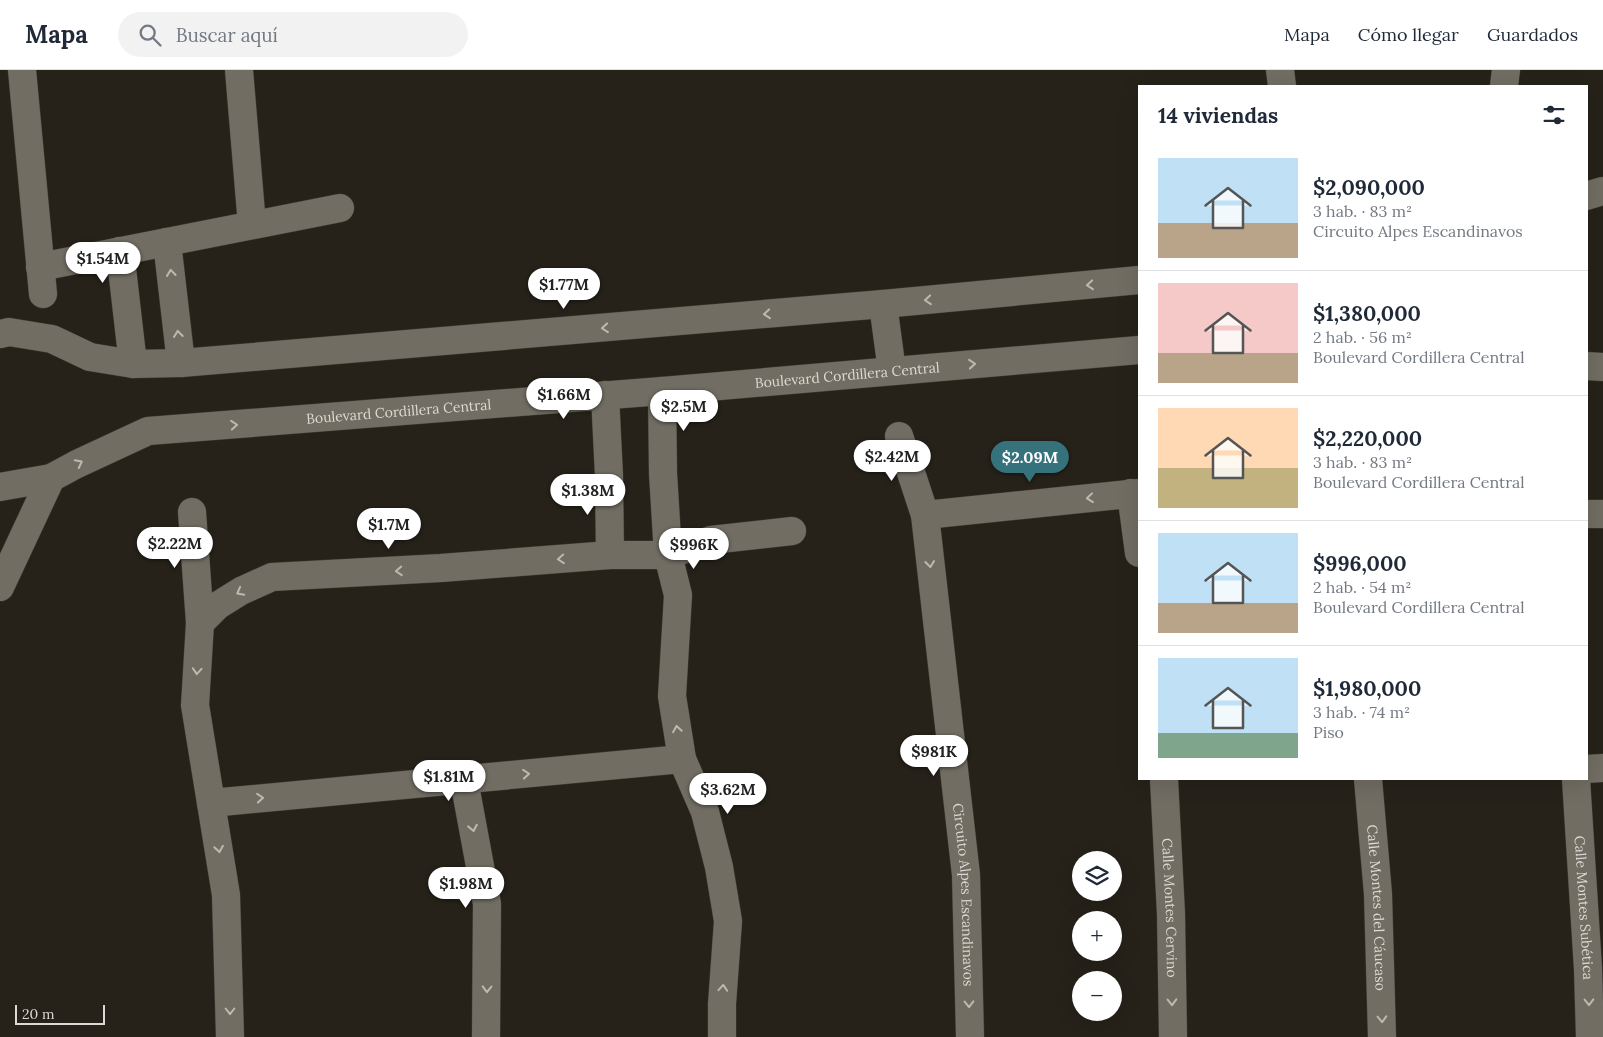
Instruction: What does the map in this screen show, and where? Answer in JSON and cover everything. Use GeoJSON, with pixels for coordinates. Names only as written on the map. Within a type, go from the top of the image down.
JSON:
{"type":"FeatureCollection","features":[{"type":"Feature","properties":{"kind":"street"},"geometry":{"type":"LineString","coordinates":[[239,70],[252,225]]}},
{"type":"Feature","properties":{"kind":"street"},"geometry":{"type":"LineString","coordinates":[[1280,70],[1282,85]]}},
{"type":"Feature","properties":{"kind":"street"},"geometry":{"type":"LineString","coordinates":[[1504,85],[1506,70]]}},
{"type":"Feature","properties":{"kind":"street"},"geometry":{"type":"LineString","coordinates":[[24,71],[43,294]]}},
{"type":"Feature","properties":{"kind":"street"},"geometry":{"type":"LineString","coordinates":[[1588,196],[1603,192]]}},
{"type":"Feature","properties":{"kind":"street"},"geometry":{"type":"LineString","coordinates":[[40,267],[340,208]]}},
{"type":"Feature","properties":{"kind":"street"},"geometry":{"type":"LineString","coordinates":[[167,242],[181,363]]}},
{"type":"Feature","properties":{"kind":"street"},"geometry":{"type":"LineString","coordinates":[[120,251],[133,364]]}},
{"type":"Feature","properties":{"kind":"street"},"geometry":{"type":"LineString","coordinates":[[0,334],[9,332],[52,339],[90,357],[133,364],[181,363],[883,304],[1138,280]]}},
{"type":"Feature","properties":{"kind":"street"},"geometry":{"type":"LineString","coordinates":[[883,304],[892,371]]}},
{"type":"Feature","properties":{"kind":"street","name":"Boulevard Cordillera Central"},"geometry":{"type":"LineString","coordinates":[[0,487],[51,478],[148,431],[662,392],[1138,350]]}},
{"type":"Feature","properties":{"kind":"street"},"geometry":{"type":"LineString","coordinates":[[1588,366],[1603,367]]}},
{"type":"Feature","properties":{"kind":"street"},"geometry":{"type":"LineString","coordinates":[[662,392],[663,473],[668,555],[678,595],[672,696],[682,759],[706,812],[720,867],[728,921],[722,1004],[722,1037]]}},
{"type":"Feature","properties":{"kind":"street"},"geometry":{"type":"LineString","coordinates":[[605,395],[610,555]]}},
{"type":"Feature","properties":{"kind":"street","name":"Circuito Alpes Escandinavos"},"geometry":{"type":"LineString","coordinates":[[899,436],[925,515],[966,875],[970,1037]]}},
{"type":"Feature","properties":{"kind":"street"},"geometry":{"type":"LineString","coordinates":[[0,587],[51,478]]}},
{"type":"Feature","properties":{"kind":"street"},"geometry":{"type":"LineString","coordinates":[[925,515],[1135,493],[1138,538]]}},
{"type":"Feature","properties":{"kind":"street"},"geometry":{"type":"LineString","coordinates":[[192,512],[200,623],[195,705],[226,895],[230,1037]]}},
{"type":"Feature","properties":{"kind":"street"},"geometry":{"type":"LineString","coordinates":[[1588,514],[1603,514]]}},
{"type":"Feature","properties":{"kind":"street"},"geometry":{"type":"LineString","coordinates":[[200,623],[217,606],[272,577],[441,568],[610,555],[668,555],[712,540],[792,531]]}},
{"type":"Feature","properties":{"kind":"street"},"geometry":{"type":"LineString","coordinates":[[212,803],[682,759]]}},
{"type":"Feature","properties":{"kind":"street"},"geometry":{"type":"LineString","coordinates":[[1588,769],[1603,768]]}},
{"type":"Feature","properties":{"kind":"street"},"geometry":{"type":"LineString","coordinates":[[464,780],[488,904],[486,1037]]}},
{"type":"Feature","properties":{"kind":"street","name":"Calle Montes Cervino"},"geometry":{"type":"LineString","coordinates":[[1164,780],[1171,914],[1173,1037]]}},
{"type":"Feature","properties":{"kind":"street","name":"Calle Montes del Cáucaso"},"geometry":{"type":"LineString","coordinates":[[1368,780],[1378,894],[1382,1037]]}},
{"type":"Feature","properties":{"kind":"street","name":"Calle Montes Subética"},"geometry":{"type":"LineString","coordinates":[[1576,780],[1596,969],[1590,1037]]}}]}
